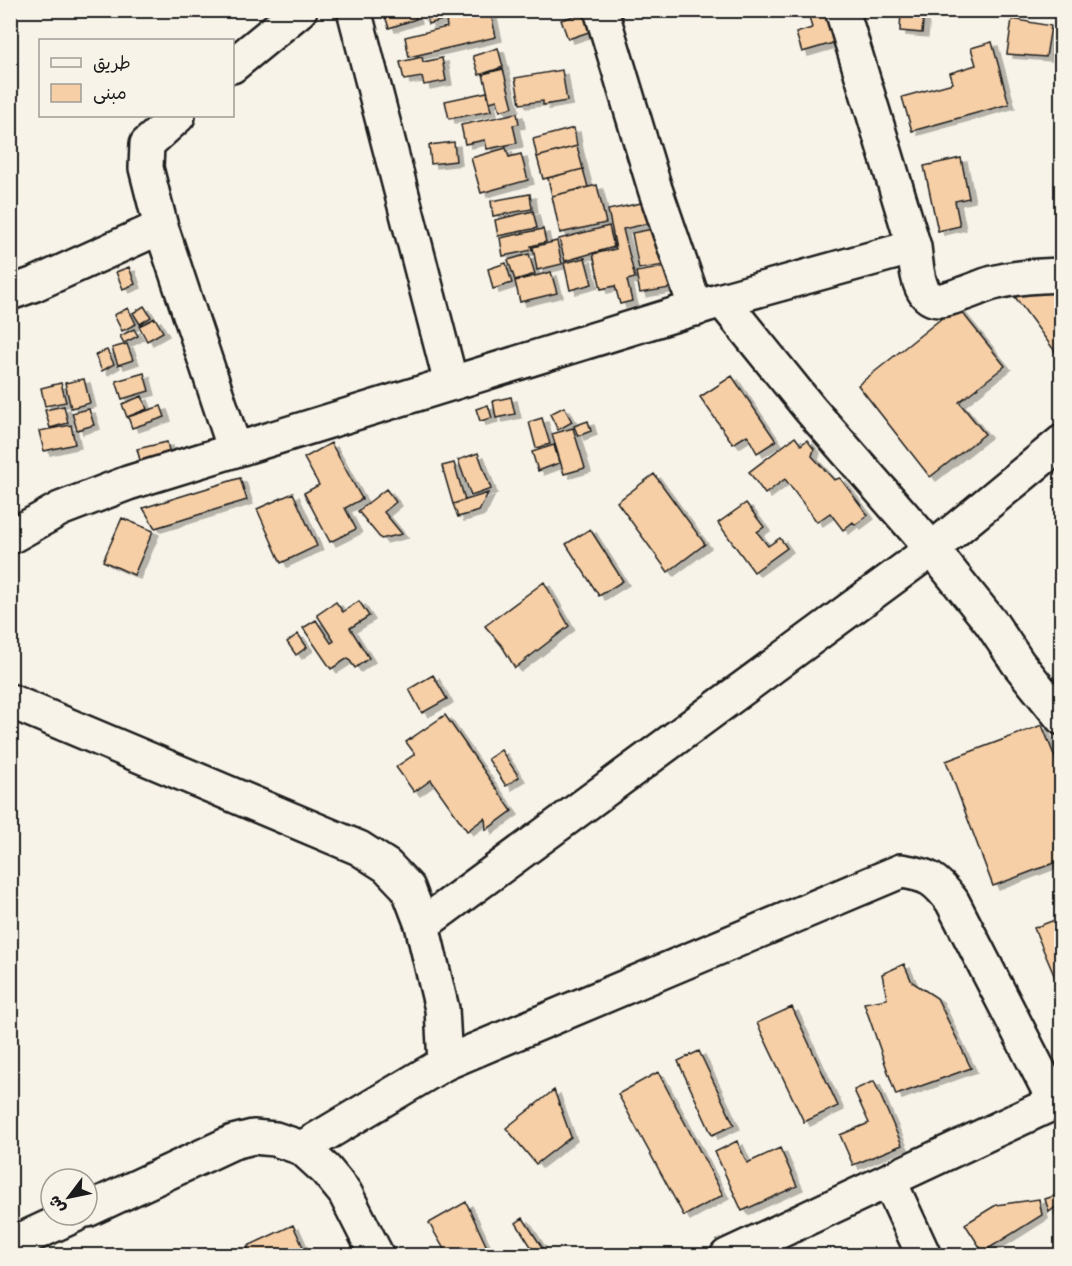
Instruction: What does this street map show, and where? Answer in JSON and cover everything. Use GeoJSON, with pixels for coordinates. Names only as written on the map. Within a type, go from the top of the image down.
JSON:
{"type":"FeatureCollection","features":[{"type":"Feature","properties":{"kind":"street"},"geometry":{"type":"LineString","coordinates":[[234,64],[300,10]]}},
{"type":"Feature","properties":{"kind":"street"},"geometry":{"type":"LineString","coordinates":[[354,10],[451,383]]}},
{"type":"Feature","properties":{"kind":"street"},"geometry":{"type":"LineString","coordinates":[[601,10],[655,189],[709,304],[810,409],[932,549],[992,624],[1018,663],[1062,718]]}},
{"type":"Feature","properties":{"kind":"street"},"geometry":{"type":"LineString","coordinates":[[842,10],[914,247],[919,280],[924,291],[935,300],[948,299],[994,283],[1031,276],[1062,275]]}},
{"type":"Feature","properties":{"kind":"street"},"geometry":{"type":"LineString","coordinates":[[177,117],[147,144],[146,168],[161,227],[235,450]]}},
{"type":"Feature","properties":{"kind":"street"},"geometry":{"type":"LineString","coordinates":[[10,293],[161,227]]}},
{"type":"Feature","properties":{"kind":"street"},"geometry":{"type":"LineString","coordinates":[[10,537],[60,509],[128,483],[709,304],[914,247]]}},
{"type":"Feature","properties":{"kind":"street"},"geometry":{"type":"LineString","coordinates":[[422,925],[932,549],[1062,442]]}},
{"type":"Feature","properties":{"kind":"street"},"geometry":{"type":"LineString","coordinates":[[10,701],[359,848],[387,866],[408,888],[422,925],[442,1009],[445,1063]]}},
{"type":"Feature","properties":{"kind":"street"},"geometry":{"type":"LineString","coordinates":[[302,1148],[445,1063],[901,871],[920,873],[937,882],[952,901],[1058,1100],[727,1256]]}},
{"type":"Feature","properties":{"kind":"street"},"geometry":{"type":"LineString","coordinates":[[99,1204],[233,1142],[253,1137],[275,1139],[302,1148],[326,1170],[345,1193],[377,1256]]}},
{"type":"Feature","properties":{"kind":"street"},"geometry":{"type":"LineString","coordinates":[[889,1180],[924,1256]]}},
{"type":"Feature","properties":{"kind":"street"},"geometry":{"type":"LineString","coordinates":[[10,1245],[49,1227]]}},
{"type":"Feature","properties":{"kind":"building"},"geometry":{"type":"Polygon","coordinates":[[[383,10],[413,10],[416,19],[389,28],[383,10]]]}},
{"type":"Feature","properties":{"kind":"building"},"geometry":{"type":"Polygon","coordinates":[[[425,10],[490,10],[496,37],[409,57],[405,37],[447,27],[446,19],[428,24],[425,10]]]}},
{"type":"Feature","properties":{"kind":"building"},"geometry":{"type":"Polygon","coordinates":[[[816,10],[831,10],[840,41],[802,52],[796,33],[812,28],[808,13],[816,10]]]}},
{"type":"Feature","properties":{"kind":"building"},"geometry":{"type":"Polygon","coordinates":[[[901,10],[924,10],[922,33],[900,31],[901,10]]]}},
{"type":"Feature","properties":{"kind":"building"},"geometry":{"type":"Polygon","coordinates":[[[586,12],[592,31],[568,39],[561,20],[586,12]]]}},
{"type":"Feature","properties":{"kind":"building"},"geometry":{"type":"Polygon","coordinates":[[[1012,19],[1051,26],[1046,57],[1007,54],[1012,19]]]}},
{"type":"Feature","properties":{"kind":"building"},"geometry":{"type":"Polygon","coordinates":[[[992,42],[1009,104],[912,131],[902,97],[953,83],[950,73],[976,65],[971,48],[992,42]]]}},
{"type":"Feature","properties":{"kind":"building"},"geometry":{"type":"Polygon","coordinates":[[[498,48],[503,67],[479,75],[473,56],[498,48]]]}},
{"type":"Feature","properties":{"kind":"building"},"geometry":{"type":"Polygon","coordinates":[[[422,57],[423,62],[442,58],[446,81],[424,85],[422,77],[404,80],[400,62],[422,57]]]}},
{"type":"Feature","properties":{"kind":"building"},"geometry":{"type":"Polygon","coordinates":[[[503,69],[513,107],[500,111],[497,100],[490,102],[483,74],[503,69]]]}},
{"type":"Feature","properties":{"kind":"building"},"geometry":{"type":"Polygon","coordinates":[[[562,70],[567,101],[543,105],[543,101],[520,104],[515,78],[562,70]]]}},
{"type":"Feature","properties":{"kind":"building"},"geometry":{"type":"Polygon","coordinates":[[[487,92],[491,111],[449,119],[445,101],[487,92]]]}},
{"type":"Feature","properties":{"kind":"building"},"geometry":{"type":"Polygon","coordinates":[[[517,113],[519,124],[513,125],[517,143],[487,149],[485,140],[465,144],[461,125],[517,113]]]}},
{"type":"Feature","properties":{"kind":"building"},"geometry":{"type":"Polygon","coordinates":[[[574,128],[577,146],[537,157],[533,139],[574,128]]]}},
{"type":"Feature","properties":{"kind":"building"},"geometry":{"type":"Polygon","coordinates":[[[454,142],[456,161],[431,164],[429,145],[454,142]]]}},
{"type":"Feature","properties":{"kind":"building"},"geometry":{"type":"Polygon","coordinates":[[[577,146],[583,169],[543,179],[537,157],[577,146]]]}},
{"type":"Feature","properties":{"kind":"building"},"geometry":{"type":"Polygon","coordinates":[[[506,148],[509,157],[521,154],[528,180],[481,193],[471,158],[506,148]]]}},
{"type":"Feature","properties":{"kind":"building"},"geometry":{"type":"Polygon","coordinates":[[[961,158],[969,198],[955,201],[960,226],[938,231],[924,166],[961,158]]]}},
{"type":"Feature","properties":{"kind":"building"},"geometry":{"type":"Polygon","coordinates":[[[583,169],[588,187],[552,196],[548,178],[583,169]]]}},
{"type":"Feature","properties":{"kind":"building"},"geometry":{"type":"Polygon","coordinates":[[[597,185],[606,223],[560,233],[552,196],[597,185]]]}},
{"type":"Feature","properties":{"kind":"building"},"geometry":{"type":"Polygon","coordinates":[[[530,194],[532,209],[493,216],[491,201],[530,194]]]}},
{"type":"Feature","properties":{"kind":"building"},"geometry":{"type":"Polygon","coordinates":[[[646,202],[651,223],[623,229],[635,278],[627,280],[632,301],[620,304],[615,286],[601,289],[593,254],[616,249],[608,210],[646,202]]]}},
{"type":"Feature","properties":{"kind":"building"},"geometry":{"type":"Polygon","coordinates":[[[533,211],[537,228],[498,236],[495,220],[533,211]]]}},
{"type":"Feature","properties":{"kind":"building"},"geometry":{"type":"Polygon","coordinates":[[[609,226],[614,247],[565,261],[559,239],[609,226]]]}},
{"type":"Feature","properties":{"kind":"building"},"geometry":{"type":"Polygon","coordinates":[[[658,228],[665,265],[639,269],[632,233],[658,228]]]}},
{"type":"Feature","properties":{"kind":"building"},"geometry":{"type":"Polygon","coordinates":[[[543,229],[546,242],[531,246],[532,250],[503,256],[500,238],[543,229]]]}},
{"type":"Feature","properties":{"kind":"building"},"geometry":{"type":"Polygon","coordinates":[[[557,241],[562,264],[537,270],[533,247],[557,241]]]}},
{"type":"Feature","properties":{"kind":"building"},"geometry":{"type":"Polygon","coordinates":[[[529,254],[535,274],[515,280],[508,260],[529,254]]]}},
{"type":"Feature","properties":{"kind":"building"},"geometry":{"type":"Polygon","coordinates":[[[585,258],[592,284],[570,290],[564,263],[585,258]]]}},
{"type":"Feature","properties":{"kind":"building"},"geometry":{"type":"Polygon","coordinates":[[[506,263],[512,283],[493,289],[488,269],[506,263]]]}},
{"type":"Feature","properties":{"kind":"building"},"geometry":{"type":"Polygon","coordinates":[[[129,267],[135,284],[123,289],[116,272],[129,267]]]}},
{"type":"Feature","properties":{"kind":"building"},"geometry":{"type":"Polygon","coordinates":[[[666,267],[670,288],[640,293],[636,272],[666,267]]]}},
{"type":"Feature","properties":{"kind":"building"},"geometry":{"type":"Polygon","coordinates":[[[551,272],[557,293],[520,302],[515,281],[551,272]]]}},
{"type":"Feature","properties":{"kind":"building"},"geometry":{"type":"Polygon","coordinates":[[[1043,277],[1062,302],[1062,361],[1015,297],[1043,277]]]}},
{"type":"Feature","properties":{"kind":"building"},"geometry":{"type":"Polygon","coordinates":[[[144,306],[151,317],[140,324],[133,313],[144,306]]]}},
{"type":"Feature","properties":{"kind":"building"},"geometry":{"type":"Polygon","coordinates":[[[957,306],[1005,366],[959,402],[985,434],[930,477],[858,385],[957,306]]]}},
{"type":"Feature","properties":{"kind":"building"},"geometry":{"type":"Polygon","coordinates":[[[128,308],[136,324],[122,331],[114,315],[128,308]]]}},
{"type":"Feature","properties":{"kind":"building"},"geometry":{"type":"Polygon","coordinates":[[[155,318],[163,332],[147,341],[139,326],[155,318]]]}},
{"type":"Feature","properties":{"kind":"building"},"geometry":{"type":"Polygon","coordinates":[[[134,329],[138,336],[124,343],[120,336],[134,329]]]}},
{"type":"Feature","properties":{"kind":"building"},"geometry":{"type":"Polygon","coordinates":[[[127,344],[133,360],[118,365],[112,348],[127,344]]]}},
{"type":"Feature","properties":{"kind":"building"},"geometry":{"type":"Polygon","coordinates":[[[107,350],[114,364],[102,371],[95,355],[107,350]]]}},
{"type":"Feature","properties":{"kind":"building"},"geometry":{"type":"Polygon","coordinates":[[[144,373],[149,391],[122,399],[116,381],[144,373]]]}},
{"type":"Feature","properties":{"kind":"building"},"geometry":{"type":"Polygon","coordinates":[[[732,376],[776,441],[757,453],[747,435],[733,444],[700,397],[732,376]]]}},
{"type":"Feature","properties":{"kind":"building"},"geometry":{"type":"Polygon","coordinates":[[[84,379],[90,403],[71,408],[65,383],[84,379]]]}},
{"type":"Feature","properties":{"kind":"building"},"geometry":{"type":"Polygon","coordinates":[[[61,383],[66,402],[45,406],[41,388],[61,383]]]}},
{"type":"Feature","properties":{"kind":"building"},"geometry":{"type":"Polygon","coordinates":[[[142,396],[147,409],[127,417],[122,404],[142,396]]]}},
{"type":"Feature","properties":{"kind":"building"},"geometry":{"type":"Polygon","coordinates":[[[511,397],[515,414],[496,418],[493,401],[511,397]]]}},
{"type":"Feature","properties":{"kind":"building"},"geometry":{"type":"Polygon","coordinates":[[[488,405],[492,418],[480,421],[476,409],[488,405]]]}},
{"type":"Feature","properties":{"kind":"building"},"geometry":{"type":"Polygon","coordinates":[[[64,406],[68,423],[50,428],[45,410],[64,406]]]}},
{"type":"Feature","properties":{"kind":"building"},"geometry":{"type":"Polygon","coordinates":[[[161,406],[165,417],[132,428],[128,417],[161,406]]]}},
{"type":"Feature","properties":{"kind":"building"},"geometry":{"type":"Polygon","coordinates":[[[564,407],[572,422],[558,430],[550,414],[564,407]]]}},
{"type":"Feature","properties":{"kind":"building"},"geometry":{"type":"Polygon","coordinates":[[[89,409],[94,425],[77,430],[72,413],[89,409]]]}},
{"type":"Feature","properties":{"kind":"building"},"geometry":{"type":"Polygon","coordinates":[[[542,418],[550,444],[536,448],[529,422],[542,418]]]}},
{"type":"Feature","properties":{"kind":"building"},"geometry":{"type":"Polygon","coordinates":[[[588,421],[591,431],[578,436],[574,426],[588,421]]]}},
{"type":"Feature","properties":{"kind":"building"},"geometry":{"type":"Polygon","coordinates":[[[71,425],[75,444],[44,451],[39,431],[71,425]]]}},
{"type":"Feature","properties":{"kind":"building"},"geometry":{"type":"Polygon","coordinates":[[[573,428],[585,468],[564,474],[552,434],[573,428]]]}},
{"type":"Feature","properties":{"kind":"building"},"geometry":{"type":"Polygon","coordinates":[[[795,437],[801,445],[807,440],[814,449],[812,456],[834,480],[840,478],[868,515],[855,525],[853,522],[843,530],[830,513],[817,522],[785,479],[765,494],[749,472],[795,437]]]}},
{"type":"Feature","properties":{"kind":"building"},"geometry":{"type":"Polygon","coordinates":[[[167,442],[172,463],[143,471],[137,449],[167,442]]]}},
{"type":"Feature","properties":{"kind":"building"},"geometry":{"type":"Polygon","coordinates":[[[331,443],[362,499],[345,508],[356,529],[330,542],[304,493],[319,485],[304,458],[331,443]]]}},
{"type":"Feature","properties":{"kind":"building"},"geometry":{"type":"Polygon","coordinates":[[[554,445],[559,463],[538,471],[532,452],[554,445]]]}},
{"type":"Feature","properties":{"kind":"building"},"geometry":{"type":"Polygon","coordinates":[[[478,453],[491,489],[471,496],[458,460],[478,453]]]}},
{"type":"Feature","properties":{"kind":"building"},"geometry":{"type":"Polygon","coordinates":[[[454,463],[465,500],[453,504],[442,466],[454,463]]]}},
{"type":"Feature","properties":{"kind":"building"},"geometry":{"type":"Polygon","coordinates":[[[654,474],[705,544],[668,572],[617,502],[654,474]]]}},
{"type":"Feature","properties":{"kind":"building"},"geometry":{"type":"Polygon","coordinates":[[[240,478],[247,500],[155,528],[143,508],[240,478]]]}},
{"type":"Feature","properties":{"kind":"building"},"geometry":{"type":"Polygon","coordinates":[[[386,489],[396,502],[384,512],[402,534],[381,539],[358,511],[386,489]]]}},
{"type":"Feature","properties":{"kind":"building"},"geometry":{"type":"Polygon","coordinates":[[[293,493],[317,546],[281,563],[257,509],[293,493]]]}},
{"type":"Feature","properties":{"kind":"building"},"geometry":{"type":"Polygon","coordinates":[[[488,493],[479,511],[458,517],[453,504],[488,493]]]}},
{"type":"Feature","properties":{"kind":"building"},"geometry":{"type":"Polygon","coordinates":[[[746,503],[764,527],[757,532],[768,546],[780,538],[787,548],[754,572],[718,523],[746,503]]]}},
{"type":"Feature","properties":{"kind":"building"},"geometry":{"type":"Polygon","coordinates":[[[122,518],[153,531],[134,575],[103,561],[122,518]]]}},
{"type":"Feature","properties":{"kind":"building"},"geometry":{"type":"Polygon","coordinates":[[[590,529],[623,581],[599,596],[566,544],[590,529]]]}},
{"type":"Feature","properties":{"kind":"building"},"geometry":{"type":"Polygon","coordinates":[[[544,582],[569,626],[515,668],[502,646],[485,626],[544,582]]]}},
{"type":"Feature","properties":{"kind":"building"},"geometry":{"type":"Polygon","coordinates":[[[359,601],[369,616],[350,628],[369,658],[355,668],[348,658],[331,669],[303,628],[316,620],[331,643],[334,641],[317,615],[336,602],[343,612],[359,601]]]}},
{"type":"Feature","properties":{"kind":"building"},"geometry":{"type":"Polygon","coordinates":[[[298,634],[307,647],[296,655],[287,642],[298,634]]]}},
{"type":"Feature","properties":{"kind":"building"},"geometry":{"type":"Polygon","coordinates":[[[433,675],[447,699],[422,713],[409,689],[433,675]]]}},
{"type":"Feature","properties":{"kind":"building"},"geometry":{"type":"Polygon","coordinates":[[[445,715],[512,811],[486,830],[485,818],[467,831],[431,780],[414,792],[396,767],[415,754],[406,742],[445,715]]]}},
{"type":"Feature","properties":{"kind":"building"},"geometry":{"type":"Polygon","coordinates":[[[1042,725],[1062,775],[1062,860],[993,886],[946,761],[1042,725]]]}},
{"type":"Feature","properties":{"kind":"building"},"geometry":{"type":"Polygon","coordinates":[[[501,750],[519,777],[506,786],[488,759],[501,750]]]}},
{"type":"Feature","properties":{"kind":"building"},"geometry":{"type":"Polygon","coordinates":[[[1062,917],[1062,994],[1034,928],[1062,917]]]}},
{"type":"Feature","properties":{"kind":"building"},"geometry":{"type":"Polygon","coordinates":[[[904,964],[912,982],[937,998],[971,1068],[896,1095],[864,1003],[887,999],[882,974],[904,964]]]}},
{"type":"Feature","properties":{"kind":"building"},"geometry":{"type":"Polygon","coordinates":[[[792,1007],[838,1106],[804,1122],[757,1023],[792,1007]]]}},
{"type":"Feature","properties":{"kind":"building"},"geometry":{"type":"Polygon","coordinates":[[[699,1051],[734,1125],[712,1135],[678,1061],[699,1051]]]}},
{"type":"Feature","properties":{"kind":"building"},"geometry":{"type":"Polygon","coordinates":[[[658,1072],[723,1195],[684,1216],[618,1094],[658,1072]]]}},
{"type":"Feature","properties":{"kind":"building"},"geometry":{"type":"Polygon","coordinates":[[[874,1081],[902,1145],[853,1165],[840,1135],[869,1123],[854,1090],[874,1081]]]}},
{"type":"Feature","properties":{"kind":"building"},"geometry":{"type":"Polygon","coordinates":[[[554,1090],[571,1137],[536,1164],[506,1128],[554,1090]]]}},
{"type":"Feature","properties":{"kind":"building"},"geometry":{"type":"Polygon","coordinates":[[[737,1141],[747,1163],[780,1148],[797,1186],[742,1211],[715,1152],[737,1141]]]}},
{"type":"Feature","properties":{"kind":"building"},"geometry":{"type":"Polygon","coordinates":[[[1062,1191],[1062,1202],[1049,1212],[1045,1199],[1060,1194],[1062,1191]]]}},
{"type":"Feature","properties":{"kind":"building"},"geometry":{"type":"Polygon","coordinates":[[[1039,1199],[1042,1215],[983,1252],[965,1224],[996,1205],[1039,1199]]]}},
{"type":"Feature","properties":{"kind":"building"},"geometry":{"type":"Polygon","coordinates":[[[466,1202],[491,1256],[448,1256],[429,1223],[466,1202]]]}},
{"type":"Feature","properties":{"kind":"building"},"geometry":{"type":"Polygon","coordinates":[[[523,1218],[547,1255],[537,1256],[516,1223],[523,1218]]]}},
{"type":"Feature","properties":{"kind":"building"},"geometry":{"type":"Polygon","coordinates":[[[293,1225],[307,1256],[246,1256],[248,1246],[293,1225]]]}}]}
